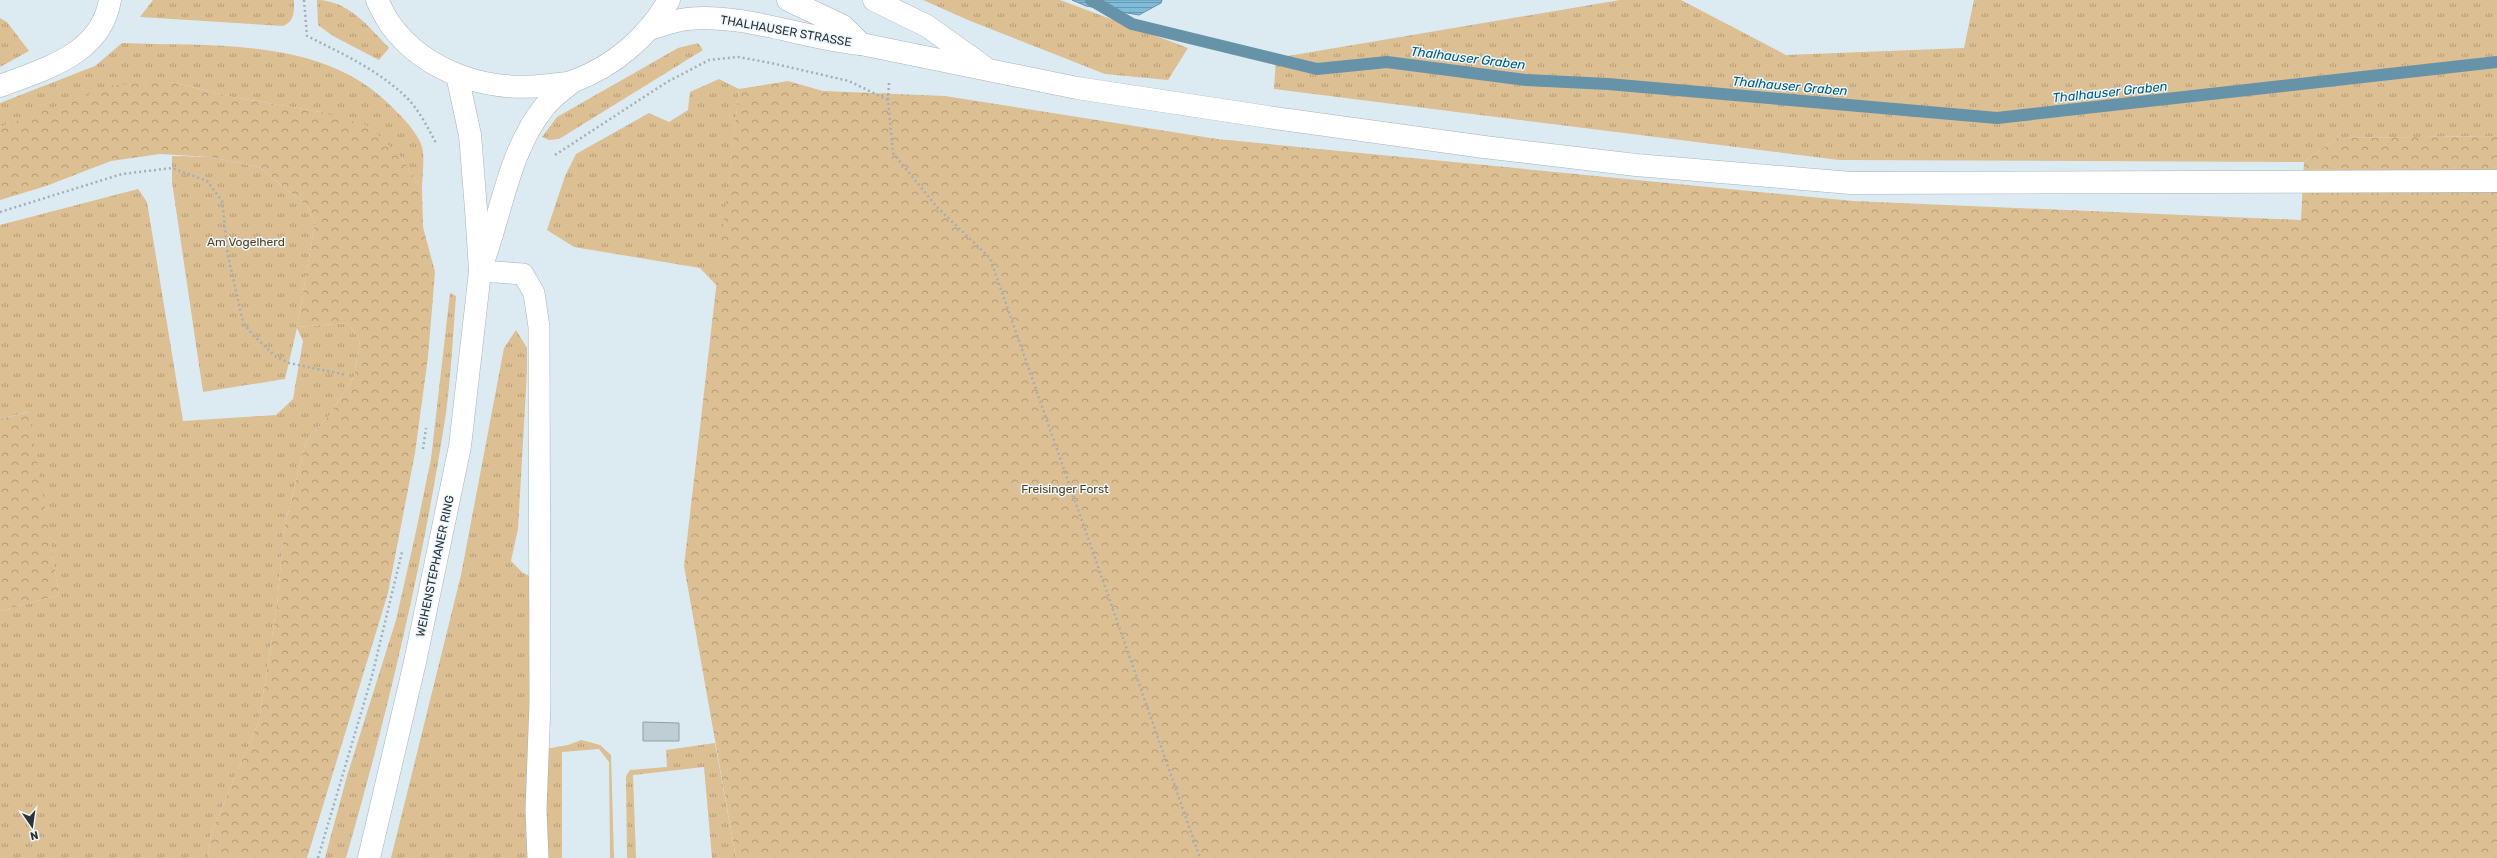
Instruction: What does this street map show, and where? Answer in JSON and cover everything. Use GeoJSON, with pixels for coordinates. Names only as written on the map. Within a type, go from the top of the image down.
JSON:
{"type":"FeatureCollection","features":[{"type":"Feature","properties":{"kind":"main road"},"geometry":{"type":"LineString","coordinates":[[0,86],[73,56],[90,41],[102,23],[110,0]]}},
{"type":"Feature","properties":{"kind":"main road"},"geometry":{"type":"LineString","coordinates":[[359,0],[390,24],[410,45],[432,62],[457,75],[493,86],[530,88],[572,82],[612,62],[649,30],[669,0]]}},
{"type":"Feature","properties":{"kind":"main road"},"geometry":{"type":"LineString","coordinates":[[377,0],[390,24]]}},
{"type":"Feature","properties":{"kind":"main road","name":"THALHAUSER STRASSE"},"geometry":{"type":"LineString","coordinates":[[788,0],[843,26],[861,44]]}},
{"type":"Feature","properties":{"kind":"main road"},"geometry":{"type":"LineString","coordinates":[[874,0],[927,26],[990,71]]}},
{"type":"Feature","properties":{"kind":"main road","name":"THALHAUSER STRASSE"},"geometry":{"type":"LineString","coordinates":[[649,30],[686,19],[709,18],[775,28],[833,41],[861,44]]}},
{"type":"Feature","properties":{"kind":"main road"},"geometry":{"type":"LineString","coordinates":[[861,44],[1077,88],[1261,116],[1484,147],[1636,164],[1851,184],[2497,181]]}},
{"type":"Feature","properties":{"kind":"main road","name":"WEIHENSTEPHANER RING"},"geometry":{"type":"LineString","coordinates":[[369,858],[415,662],[460,446],[480,271],[470,135],[457,75]]}},
{"type":"Feature","properties":{"kind":"main road","name":"WEIHENSTEPHANER RING"},"geometry":{"type":"LineString","coordinates":[[480,271],[496,226],[507,183],[523,143],[545,106],[572,82]]}},
{"type":"Feature","properties":{"kind":"lane"},"geometry":{"type":"LineString","coordinates":[[480,271],[523,274],[534,293],[539,327],[540,703],[536,810],[538,858]]}},
{"type":"Feature","properties":{"kind":"path"},"geometry":{"type":"LineString","coordinates":[[304,0],[307,36],[357,61],[404,95],[421,116],[438,146]]}},
{"type":"Feature","properties":{"kind":"path"},"geometry":{"type":"LineString","coordinates":[[892,50],[888,100],[893,153],[937,207],[990,258],[1200,858]]}},
{"type":"Feature","properties":{"kind":"path"},"geometry":{"type":"LineString","coordinates":[[554,156],[667,82],[709,60],[738,57],[821,74],[849,81],[888,100]]}},
{"type":"Feature","properties":{"kind":"path"},"geometry":{"type":"LineString","coordinates":[[0,212],[122,174],[172,168],[207,181],[222,201],[230,264],[243,322],[252,334],[275,356],[289,363],[346,375]]}},
{"type":"Feature","properties":{"kind":"path"},"geometry":{"type":"LineString","coordinates":[[422,456],[427,426]]}},
{"type":"Feature","properties":{"kind":"path"},"geometry":{"type":"LineString","coordinates":[[318,858],[372,676],[403,547]]}},
{"type":"Feature","properties":{"kind":"green space"},"geometry":{"type":"Polygon","coordinates":[[[153,0],[294,0],[294,8],[292,18],[283,26],[140,17],[153,0]]]}},
{"type":"Feature","properties":{"kind":"green space"},"geometry":{"type":"Polygon","coordinates":[[[317,0],[328,1],[339,5],[357,16],[389,48],[379,60],[333,36],[318,25],[317,0]]]}},
{"type":"Feature","properties":{"kind":"green space"},"geometry":{"type":"Polygon","coordinates":[[[923,0],[1060,0],[1188,48],[1168,80],[1105,74],[968,20],[923,0]]]}},
{"type":"Feature","properties":{"kind":"green space"},"geometry":{"type":"Polygon","coordinates":[[[1620,0],[1681,0],[1786,55],[1964,48],[1974,0],[2497,0],[2497,136],[2337,138],[2304,162],[1839,160],[1274,89],[1276,58],[1620,0]]]}},
{"type":"Feature","properties":{"kind":"green space"},"geometry":{"type":"Polygon","coordinates":[[[0,18],[7,22],[29,51],[0,67],[0,18]]]}},
{"type":"Feature","properties":{"kind":"green space"},"geometry":{"type":"Polygon","coordinates":[[[122,43],[230,46],[266,50],[301,57],[334,68],[365,85],[393,108],[414,131],[423,151],[422,189],[401,157],[321,112],[233,97],[171,82],[30,117],[0,127],[0,103],[95,66],[122,43]]]}},
{"type":"Feature","properties":{"kind":"green space"},"geometry":{"type":"Polygon","coordinates":[[[698,43],[703,50],[559,139],[549,140],[542,137],[557,117],[678,48],[698,43]]]}},
{"type":"Feature","properties":{"kind":"green space"},"geometry":{"type":"Polygon","coordinates":[[[719,79],[739,89],[717,286],[700,268],[574,247],[547,230],[565,176],[576,154],[649,113],[669,122],[688,110],[690,92],[719,79]]]}},
{"type":"Feature","properties":{"kind":"green space","name":"Freisinger Forst"},"geometry":{"type":"Polygon","coordinates":[[[788,81],[823,91],[945,96],[1217,139],[1853,201],[2301,220],[2304,162],[2337,138],[2497,136],[2497,858],[736,858],[684,566],[739,89],[788,81]]]}},
{"type":"Feature","properties":{"kind":"green space"},"geometry":{"type":"Polygon","coordinates":[[[171,82],[233,97],[321,112],[369,126],[401,157],[422,189],[423,227],[435,272],[428,357],[415,453],[388,593],[307,858],[208,858],[211,833],[259,721],[277,605],[284,529],[306,441],[329,416],[354,376],[360,340],[348,323],[297,327],[315,223],[307,206],[259,167],[210,157],[160,154],[111,161],[46,186],[0,200],[0,127],[113,85],[171,82]]]}},
{"type":"Feature","properties":{"kind":"green space","name":"Am Vogelherd"},"geometry":{"type":"Polygon","coordinates":[[[172,156],[210,157],[259,167],[307,206],[315,223],[297,327],[348,323],[360,340],[354,376],[329,416],[306,441],[284,529],[277,605],[259,721],[211,833],[208,858],[0,858],[0,611],[59,595],[28,412],[0,419],[0,225],[138,189],[147,202],[183,421],[276,415],[293,399],[303,341],[297,328],[285,379],[203,392],[172,182],[172,156]]]}},
{"type":"Feature","properties":{"kind":"green space"},"geometry":{"type":"Polygon","coordinates":[[[450,293],[456,296],[451,370],[446,413],[427,526],[403,637],[376,748],[346,858],[325,858],[347,776],[396,620],[415,536],[431,459],[450,293]]]}},
{"type":"Feature","properties":{"kind":"green space"},"geometry":{"type":"Polygon","coordinates":[[[516,330],[527,348],[527,371],[518,529],[511,561],[523,573],[535,578],[530,858],[391,858],[461,575],[504,348],[516,330]]]}},
{"type":"Feature","properties":{"kind":"green space"},"geometry":{"type":"Polygon","coordinates":[[[29,412],[59,595],[0,611],[0,419],[29,412]]]}},
{"type":"Feature","properties":{"kind":"green space"},"geometry":{"type":"Polygon","coordinates":[[[581,740],[600,745],[611,755],[614,858],[610,858],[609,762],[599,749],[562,752],[562,858],[548,858],[545,819],[545,749],[568,745],[581,740]]]}},
{"type":"Feature","properties":{"kind":"green space"},"geometry":{"type":"Polygon","coordinates":[[[715,743],[736,858],[712,858],[704,767],[633,775],[636,858],[627,858],[626,776],[630,770],[667,767],[666,750],[715,743]]]}},
{"type":"Feature","properties":{"kind":"water"},"geometry":{"type":"Polygon","coordinates":[[[1072,0],[1162,0],[1161,3],[1139,15],[1086,6],[1072,0]]]}},
{"type":"Feature","properties":{"kind":"building"},"geometry":{"type":"Polygon","coordinates":[[[643,722],[679,723],[679,741],[643,741],[643,722]]]}},
{"type":"Feature","properties":{"kind":"waterway","name":"Thalhauser Graben"},"geometry":{"type":"LineString","coordinates":[[1091,0],[1132,24],[1317,69],[1387,62],[1526,80],[1608,84],[1997,118],[2497,62]]}}]}
